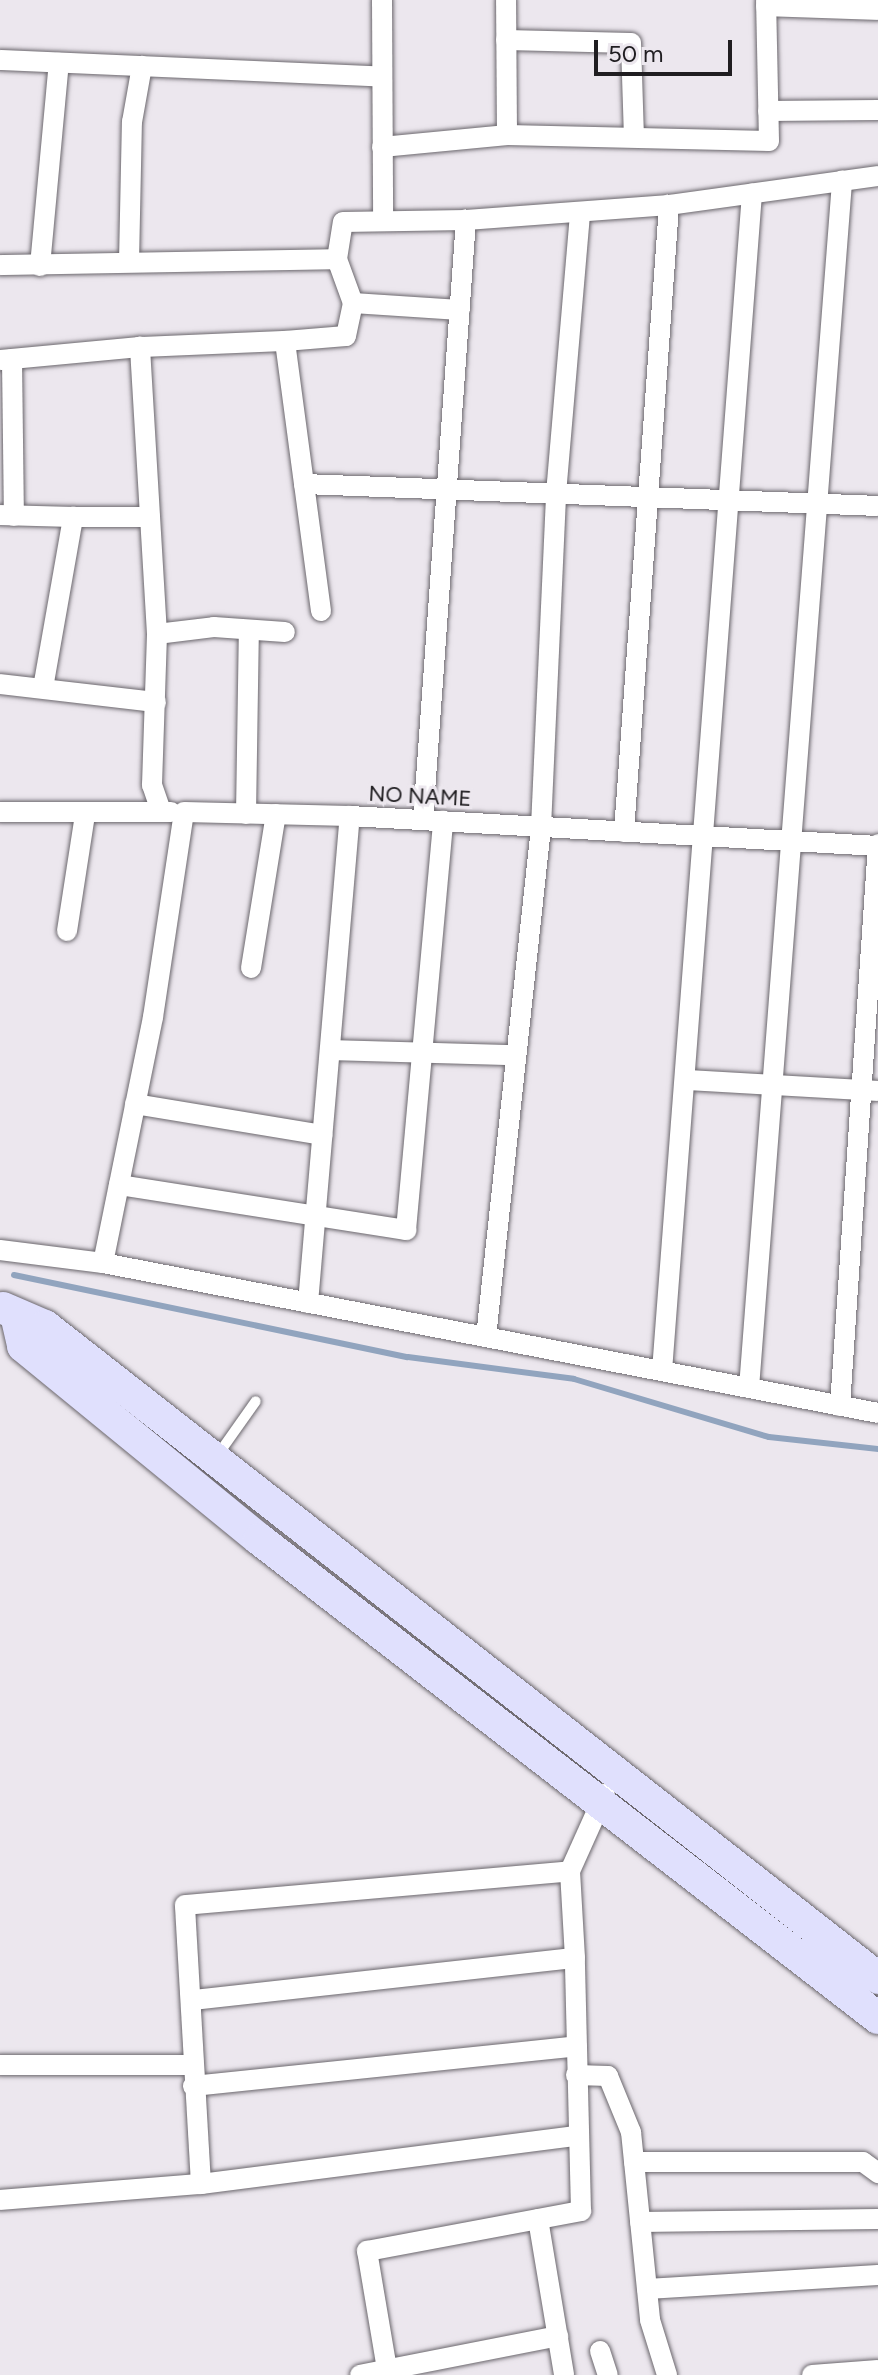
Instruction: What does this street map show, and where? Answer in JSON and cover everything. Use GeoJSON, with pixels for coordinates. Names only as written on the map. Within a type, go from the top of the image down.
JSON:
{"type":"FeatureCollection","features":[{"type":"Feature","properties":{"kind":"main road"},"geometry":{"type":"LineString","coordinates":[[9,1312],[45,1326],[204,1473],[459,1696],[878,2018]]}},
{"type":"Feature","properties":{"kind":"main road"},"geometry":{"type":"LineString","coordinates":[[204,1473],[481,1669],[878,1978]]}},
{"type":"Feature","properties":{"kind":"main road"},"geometry":{"type":"LineString","coordinates":[[459,1696],[481,1669]]}},
{"type":"Feature","properties":{"kind":"street"},"geometry":{"type":"LineString","coordinates":[[382,0],[383,221]]}},
{"type":"Feature","properties":{"kind":"street"},"geometry":{"type":"LineString","coordinates":[[506,0],[507,135]]}},
{"type":"Feature","properties":{"kind":"street"},"geometry":{"type":"LineString","coordinates":[[382,147],[507,135],[769,141],[766,3],[878,10]]}},
{"type":"Feature","properties":{"kind":"street"},"geometry":{"type":"LineString","coordinates":[[506,40],[631,43],[634,137]]}},
{"type":"Feature","properties":{"kind":"street"},"geometry":{"type":"LineString","coordinates":[[0,60],[382,77]]}},
{"type":"Feature","properties":{"kind":"street"},"geometry":{"type":"LineString","coordinates":[[40,266],[59,63]]}},
{"type":"Feature","properties":{"kind":"street"},"geometry":{"type":"LineString","coordinates":[[129,262],[132,122],[142,66]]}},
{"type":"Feature","properties":{"kind":"street"},"geometry":{"type":"LineString","coordinates":[[768,111],[878,110]]}},
{"type":"Feature","properties":{"kind":"street"},"geometry":{"type":"LineString","coordinates":[[150,517],[7,516],[6,359],[140,347],[346,336],[353,303],[337,259],[343,222],[466,220],[580,213],[669,205],[878,176]]}},
{"type":"Feature","properties":{"kind":"street"},"geometry":{"type":"LineString","coordinates":[[749,1388],[822,504],[842,181]]}},
{"type":"Feature","properties":{"kind":"street"},"geometry":{"type":"LineString","coordinates":[[662,1371],[689,1080],[734,501],[752,193]]}},
{"type":"Feature","properties":{"kind":"street"},"geometry":{"type":"LineString","coordinates":[[624,832],[645,497],[669,205]]}},
{"type":"Feature","properties":{"kind":"street"},"geometry":{"type":"LineString","coordinates":[[486,1337],[541,827],[556,494],[580,213]]}},
{"type":"Feature","properties":{"kind":"street"},"geometry":{"type":"LineString","coordinates":[[119,1185],[315,1219],[406,1230],[420,1052],[466,220]]}},
{"type":"Feature","properties":{"kind":"street"},"geometry":{"type":"LineString","coordinates":[[0,265],[337,259]]}},
{"type":"Feature","properties":{"kind":"street"},"geometry":{"type":"LineString","coordinates":[[353,303],[460,310]]}},
{"type":"Feature","properties":{"kind":"street"},"geometry":{"type":"LineString","coordinates":[[285,341],[321,611]]}},
{"type":"Feature","properties":{"kind":"street"},"geometry":{"type":"LineString","coordinates":[[140,347],[157,634],[152,785],[161,811]]}},
{"type":"Feature","properties":{"kind":"street"},"geometry":{"type":"LineString","coordinates":[[304,484],[878,506]]}},
{"type":"Feature","properties":{"kind":"street"},"geometry":{"type":"LineString","coordinates":[[43,688],[73,517]]}},
{"type":"Feature","properties":{"kind":"street"},"geometry":{"type":"LineString","coordinates":[[157,634],[214,627],[249,632],[285,632]]}},
{"type":"Feature","properties":{"kind":"street"},"geometry":{"type":"LineString","coordinates":[[246,814],[249,632]]}},
{"type":"Feature","properties":{"kind":"street"},"geometry":{"type":"LineString","coordinates":[[0,684],[156,702]]}},
{"type":"Feature","properties":{"kind":"street"},"geometry":{"type":"LineString","coordinates":[[0,812],[85,815],[161,811],[350,816]]}},
{"type":"Feature","properties":{"kind":"street"},"geometry":{"type":"LineString","coordinates":[[103,1263],[135,1104],[184,812]]}},
{"type":"Feature","properties":{"kind":"street"},"geometry":{"type":"LineString","coordinates":[[251,968],[276,814]]}},
{"type":"Feature","properties":{"kind":"street"},"geometry":{"type":"LineString","coordinates":[[67,931],[85,815]]}},
{"type":"Feature","properties":{"kind":"street","name":"NO NAME"},"geometry":{"type":"LineString","coordinates":[[308,1303],[350,816],[878,846]]}},
{"type":"Feature","properties":{"kind":"street"},"geometry":{"type":"LineString","coordinates":[[840,1406],[869,1090],[878,846]]}},
{"type":"Feature","properties":{"kind":"street"},"geometry":{"type":"LineString","coordinates":[[330,1050],[514,1055]]}},
{"type":"Feature","properties":{"kind":"street"},"geometry":{"type":"LineString","coordinates":[[689,1080],[869,1090]]}},
{"type":"Feature","properties":{"kind":"street"},"geometry":{"type":"LineString","coordinates":[[135,1104],[322,1135]]}},
{"type":"Feature","properties":{"kind":"street"},"geometry":{"type":"LineString","coordinates":[[0,1250],[103,1263],[878,1413]]}},
{"type":"Feature","properties":{"kind":"street"},"geometry":{"type":"LineString","coordinates":[[388,2373],[367,2251],[581,2211],[574,2136],[577,2046],[570,1871],[597,1804],[617,1776]]}},
{"type":"Feature","properties":{"kind":"street"},"geometry":{"type":"LineString","coordinates":[[201,2184],[191,2065],[193,2000],[185,1905],[570,1871]]}},
{"type":"Feature","properties":{"kind":"street"},"geometry":{"type":"LineString","coordinates":[[193,2000],[575,1958]]}},
{"type":"Feature","properties":{"kind":"street"},"geometry":{"type":"LineString","coordinates":[[193,2086],[577,2046]]}},
{"type":"Feature","properties":{"kind":"street"},"geometry":{"type":"LineString","coordinates":[[0,2065],[191,2065]]}},
{"type":"Feature","properties":{"kind":"street"},"geometry":{"type":"LineString","coordinates":[[576,2075],[608,2076],[634,2162],[647,2289],[667,2375]]}},
{"type":"Feature","properties":{"kind":"street"},"geometry":{"type":"LineString","coordinates":[[0,2200],[201,2184],[574,2136]]}},
{"type":"Feature","properties":{"kind":"street"},"geometry":{"type":"LineString","coordinates":[[634,2162],[863,2162],[878,2173]]}},
{"type":"Feature","properties":{"kind":"street"},"geometry":{"type":"LineString","coordinates":[[538,2219],[564,2375]]}},
{"type":"Feature","properties":{"kind":"street"},"geometry":{"type":"LineString","coordinates":[[640,2222],[878,2219]]}},
{"type":"Feature","properties":{"kind":"street"},"geometry":{"type":"LineString","coordinates":[[647,2289],[878,2275]]}},
{"type":"Feature","properties":{"kind":"street"},"geometry":{"type":"LineString","coordinates":[[360,2375],[469,2365],[558,2336]]}},
{"type":"Feature","properties":{"kind":"street"},"geometry":{"type":"LineString","coordinates":[[600,2351],[608,2375]]}},
{"type":"Feature","properties":{"kind":"street"},"geometry":{"type":"LineString","coordinates":[[812,2375],[878,2370]]}},
{"type":"Feature","properties":{"kind":"lane"},"geometry":{"type":"LineString","coordinates":[[204,1473],[256,1401]]}},
{"type":"Feature","properties":{"kind":"waterway"},"geometry":{"type":"LineString","coordinates":[[14,1275],[408,1357],[574,1379],[769,1437],[878,1449]]}}]}
